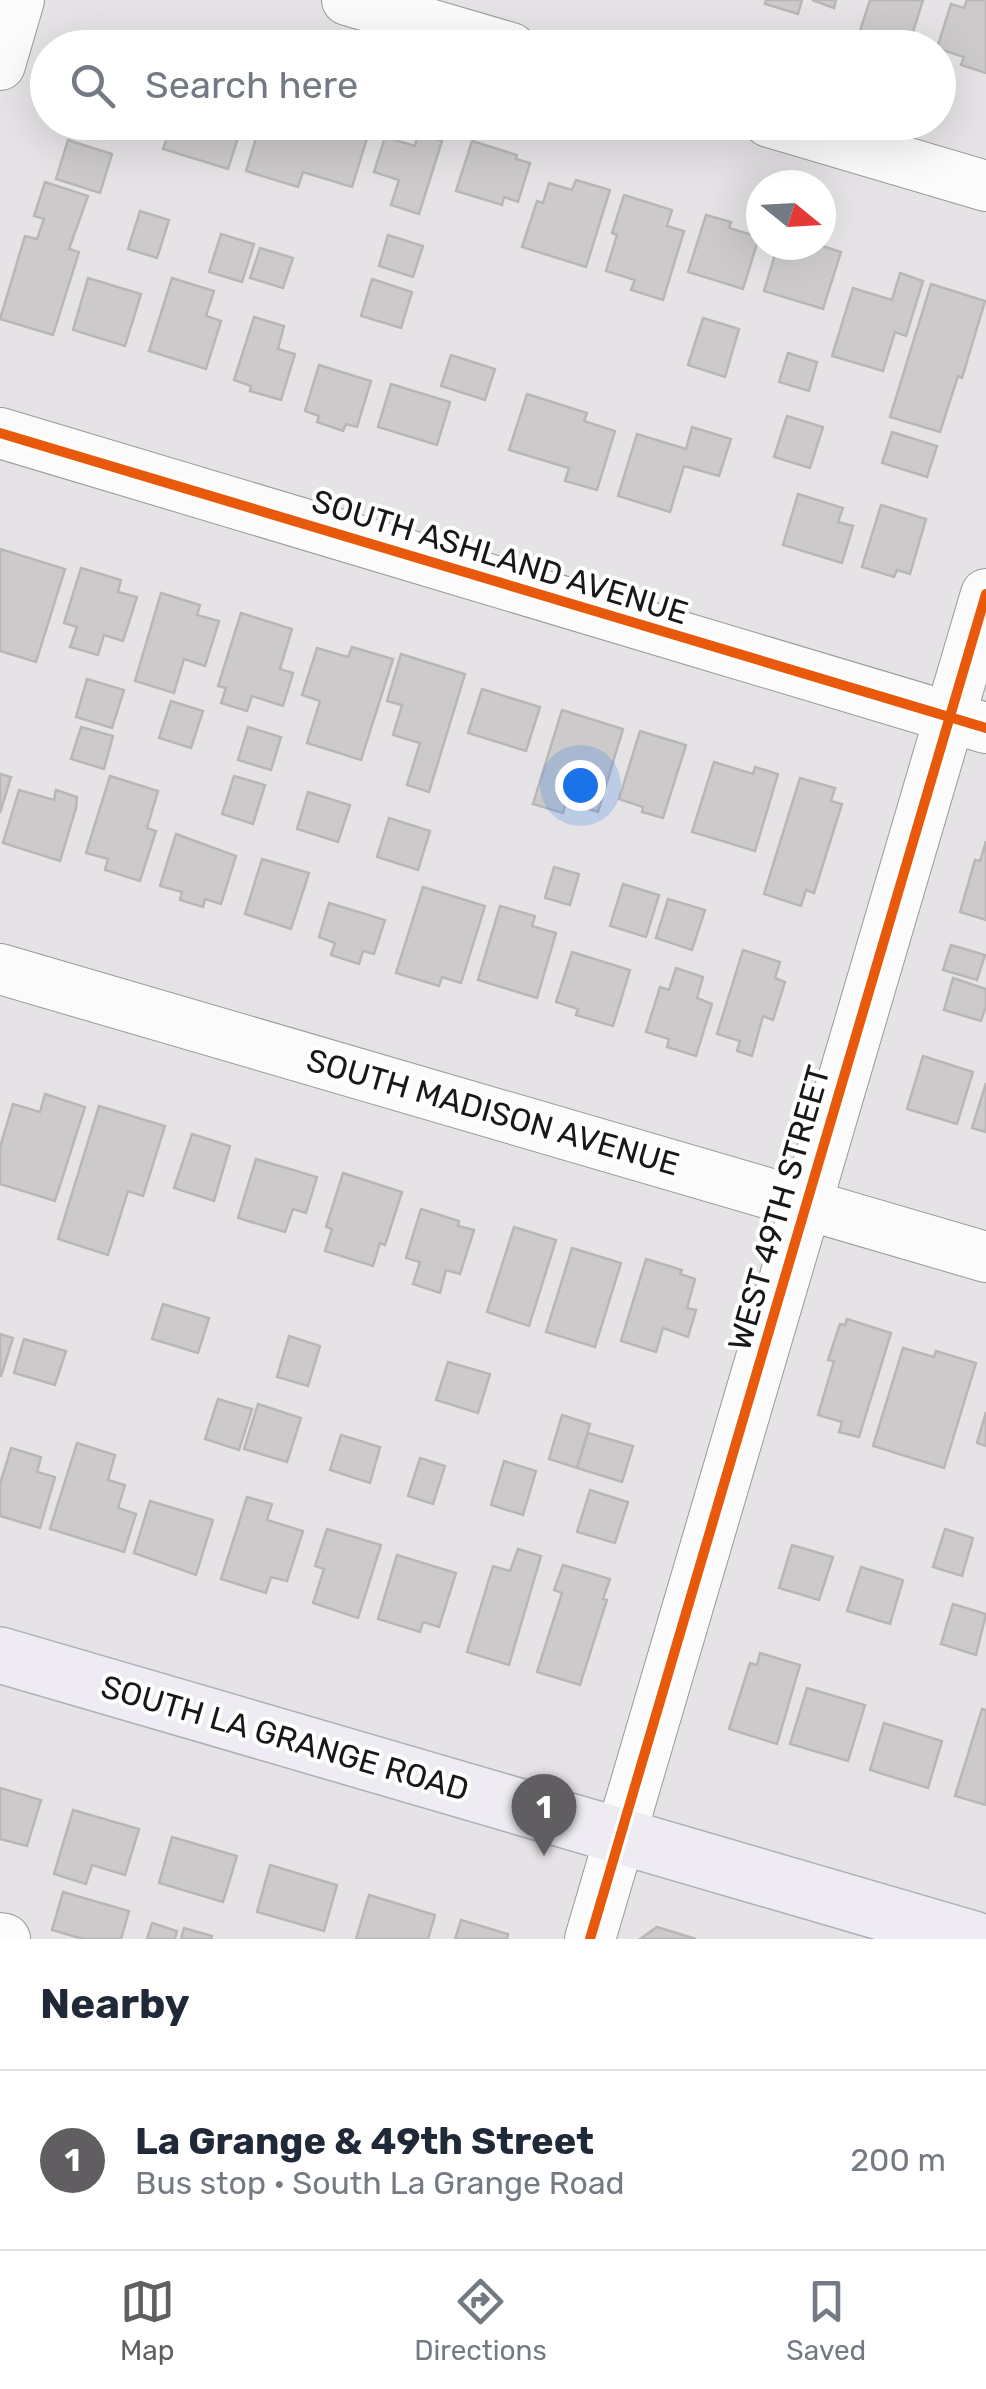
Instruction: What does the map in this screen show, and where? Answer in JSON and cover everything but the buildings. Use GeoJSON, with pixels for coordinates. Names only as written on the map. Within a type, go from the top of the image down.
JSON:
{"type":"FeatureCollection","features":[{"type":"Feature","properties":{"kind":"main road","name":"SOUTH LA GRANGE ROAD"},"geometry":{"type":"LineString","coordinates":[[0,1656],[973,1939]]}},
{"type":"Feature","properties":{"kind":"street"},"geometry":{"type":"LineString","coordinates":[[0,65],[19,0]]}},
{"type":"Feature","properties":{"kind":"street"},"geometry":{"type":"LineString","coordinates":[[347,0],[450,30]]}},
{"type":"Feature","properties":{"kind":"street"},"geometry":{"type":"LineString","coordinates":[[830,140],[986,186]]}},
{"type":"Feature","properties":{"kind":"street","name":"SOUTH ASHLAND AVENUE"},"geometry":{"type":"LineString","coordinates":[[0,433],[968,723]]}},
{"type":"Feature","properties":{"kind":"street","name":"WEST 49TH STREET"},"geometry":{"type":"LineString","coordinates":[[590,1939],[807,1203],[968,723],[986,594]]}},
{"type":"Feature","properties":{"kind":"street","name":"SOUTH MADISON AVENUE"},"geometry":{"type":"LineString","coordinates":[[0,969],[986,1257]]}},
{"type":"Feature","properties":{"kind":"cycle path"},"geometry":{"type":"LineString","coordinates":[[0,433],[986,728]]}},
{"type":"Feature","properties":{"kind":"cycle path"},"geometry":{"type":"LineString","coordinates":[[590,1939],[986,594]]}},
{"type":"Feature","properties":{"kind":"place","name":"La Grange & 49th Street"},"geometry":{"type":"Point","coordinates":[544,1856]}}]}
